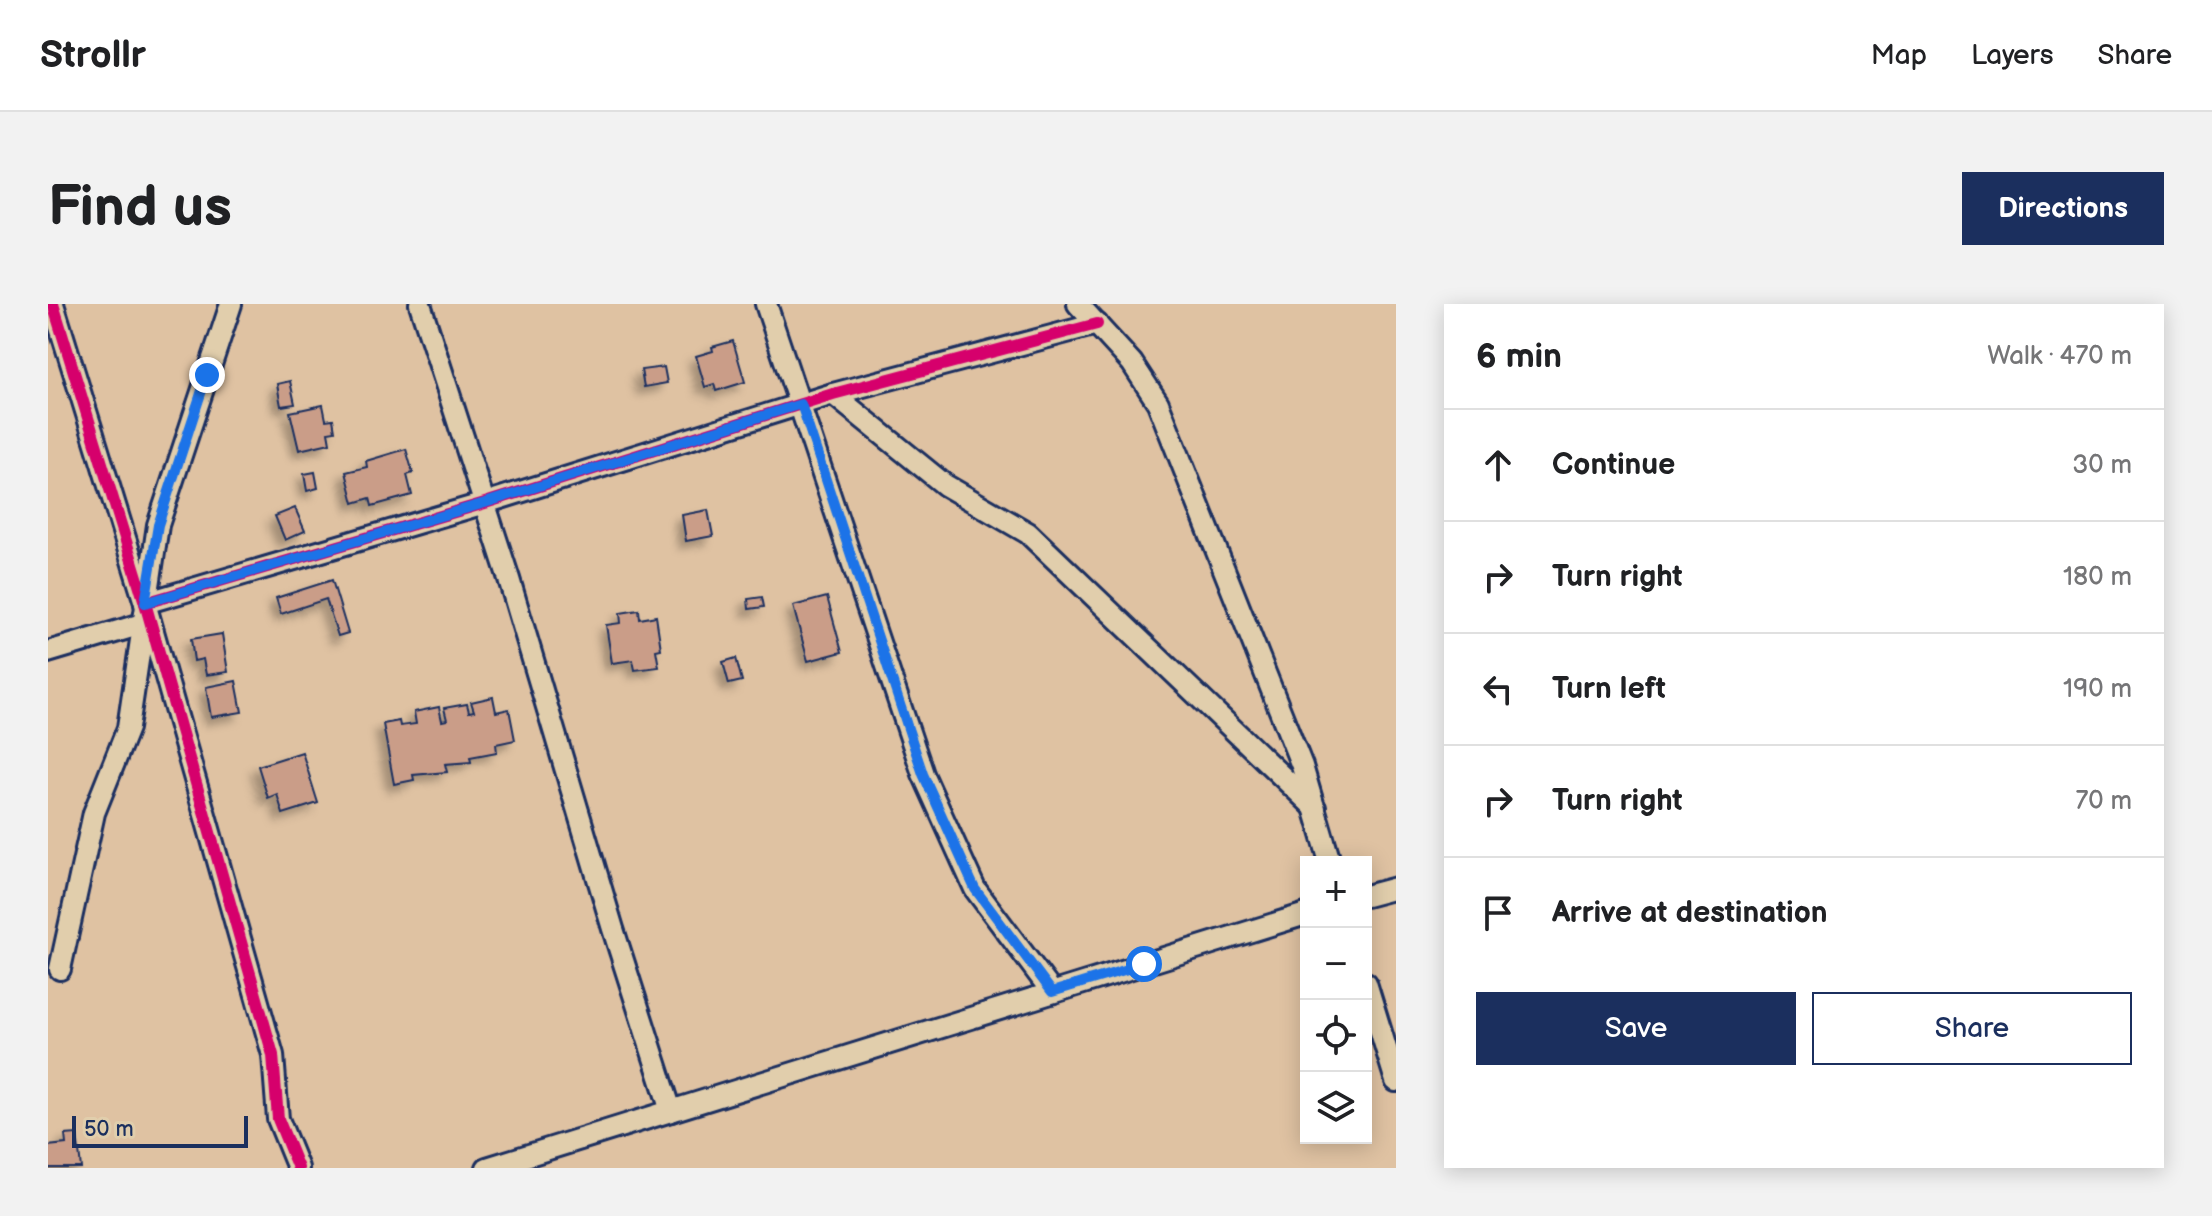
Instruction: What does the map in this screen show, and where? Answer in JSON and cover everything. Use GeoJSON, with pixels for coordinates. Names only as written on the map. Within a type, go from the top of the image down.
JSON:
{"type":"FeatureCollection","features":[{"type":"Feature","properties":{"kind":"street"},"geometry":{"type":"LineString","coordinates":[[53,304],[145,603],[273,1055],[278,1119],[298,1168]]}},
{"type":"Feature","properties":{"kind":"street"},"geometry":{"type":"LineString","coordinates":[[60,969],[94,813],[128,728],[158,525],[231,304]]}},
{"type":"Feature","properties":{"kind":"street"},"geometry":{"type":"LineString","coordinates":[[420,304],[485,503],[671,1111]]}},
{"type":"Feature","properties":{"kind":"street"},"geometry":{"type":"LineString","coordinates":[[766,304],[923,774],[975,889],[1052,992]]}},
{"type":"Feature","properties":{"kind":"street"},"geometry":{"type":"LineString","coordinates":[[1078,304],[1132,363],[1158,403],[1296,751],[1328,856]]}},
{"type":"Feature","properties":{"kind":"street"},"geometry":{"type":"LineString","coordinates":[[145,603],[485,503],[833,394],[1097,324]]}},
{"type":"Feature","properties":{"kind":"street"},"geometry":{"type":"LineString","coordinates":[[833,394],[945,485],[1028,533],[1315,808]]}},
{"type":"Feature","properties":{"kind":"street"},"geometry":{"type":"LineString","coordinates":[[48,652],[142,624]]}},
{"type":"Feature","properties":{"kind":"street"},"geometry":{"type":"LineString","coordinates":[[1372,894],[1396,888]]}},
{"type":"Feature","properties":{"kind":"street"},"geometry":{"type":"LineString","coordinates":[[487,1168],[1300,916]]}},
{"type":"Feature","properties":{"kind":"street"},"geometry":{"type":"LineString","coordinates":[[1371,1000],[1396,1081]]}},
{"type":"Feature","properties":{"kind":"building"},"geometry":{"type":"Polygon","coordinates":[[[733,341],[745,382],[716,391],[714,384],[705,387],[696,356],[733,341]]]}},
{"type":"Feature","properties":{"kind":"building"},"geometry":{"type":"Polygon","coordinates":[[[664,367],[667,383],[644,387],[641,370],[664,367]]]}},
{"type":"Feature","properties":{"kind":"building"},"geometry":{"type":"Polygon","coordinates":[[[290,381],[295,404],[281,406],[277,384],[290,381]]]}},
{"type":"Feature","properties":{"kind":"building"},"geometry":{"type":"Polygon","coordinates":[[[323,405],[326,420],[333,419],[335,431],[328,432],[330,443],[299,450],[290,412],[323,405]]]}},
{"type":"Feature","properties":{"kind":"building"},"geometry":{"type":"Polygon","coordinates":[[[406,449],[413,473],[407,475],[412,495],[372,506],[370,498],[354,503],[346,472],[367,467],[366,461],[406,449]]]}},
{"type":"Feature","properties":{"kind":"building"},"geometry":{"type":"Polygon","coordinates":[[[315,472],[318,488],[307,491],[304,474],[315,472]]]}},
{"type":"Feature","properties":{"kind":"building"},"geometry":{"type":"Polygon","coordinates":[[[295,508],[305,531],[285,540],[275,516],[295,508]]]}},
{"type":"Feature","properties":{"kind":"building"},"geometry":{"type":"Polygon","coordinates":[[[708,510],[713,536],[686,541],[682,515],[708,510]]]}},
{"type":"Feature","properties":{"kind":"building"},"geometry":{"type":"Polygon","coordinates":[[[332,580],[348,633],[338,636],[326,599],[281,614],[276,598],[332,580]]]}},
{"type":"Feature","properties":{"kind":"building"},"geometry":{"type":"Polygon","coordinates":[[[762,597],[764,607],[749,609],[748,599],[762,597]]]}},
{"type":"Feature","properties":{"kind":"building"},"geometry":{"type":"Polygon","coordinates":[[[827,597],[842,652],[808,661],[793,606],[827,597]]]}},
{"type":"Feature","properties":{"kind":"building"},"geometry":{"type":"Polygon","coordinates":[[[639,610],[640,619],[656,616],[661,649],[656,650],[659,667],[635,670],[633,660],[612,663],[606,625],[621,623],[620,613],[639,610]]]}},
{"type":"Feature","properties":{"kind":"building"},"geometry":{"type":"Polygon","coordinates":[[[222,634],[228,672],[206,675],[203,659],[194,661],[191,639],[222,634]]]}},
{"type":"Feature","properties":{"kind":"building"},"geometry":{"type":"Polygon","coordinates":[[[736,658],[742,681],[729,684],[723,662],[736,658]]]}},
{"type":"Feature","properties":{"kind":"building"},"geometry":{"type":"Polygon","coordinates":[[[236,681],[242,712],[211,717],[206,687],[236,681]]]}},
{"type":"Feature","properties":{"kind":"building"},"geometry":{"type":"Polygon","coordinates":[[[493,697],[496,712],[509,709],[515,740],[496,744],[497,752],[470,757],[471,762],[445,764],[447,772],[413,775],[414,780],[394,784],[383,724],[399,721],[400,726],[416,724],[414,712],[439,707],[442,721],[447,720],[444,708],[467,704],[469,712],[474,711],[471,702],[493,697]]]}},
{"type":"Feature","properties":{"kind":"building"},"geometry":{"type":"Polygon","coordinates":[[[302,752],[318,803],[283,814],[277,794],[268,798],[258,766],[302,752]]]}},
{"type":"Feature","properties":{"kind":"building"},"geometry":{"type":"Polygon","coordinates":[[[77,1134],[81,1168],[48,1168],[48,1146],[66,1144],[65,1135],[77,1134]]]}},
{"type":"Feature","properties":{"kind":"cycle path"},"geometry":{"type":"LineString","coordinates":[[53,304],[145,603],[273,1055],[278,1119],[298,1168]]}},
{"type":"Feature","properties":{"kind":"cycle path"},"geometry":{"type":"LineString","coordinates":[[145,603],[485,503],[833,394],[1097,324]]}},
{"type":"Feature","properties":{"kind":"route"},"geometry":{"type":"LineString","coordinates":[[207,375],[158,525],[145,603],[485,503],[801,404],[923,774],[975,889],[1052,992],[1144,964]]}}]}
